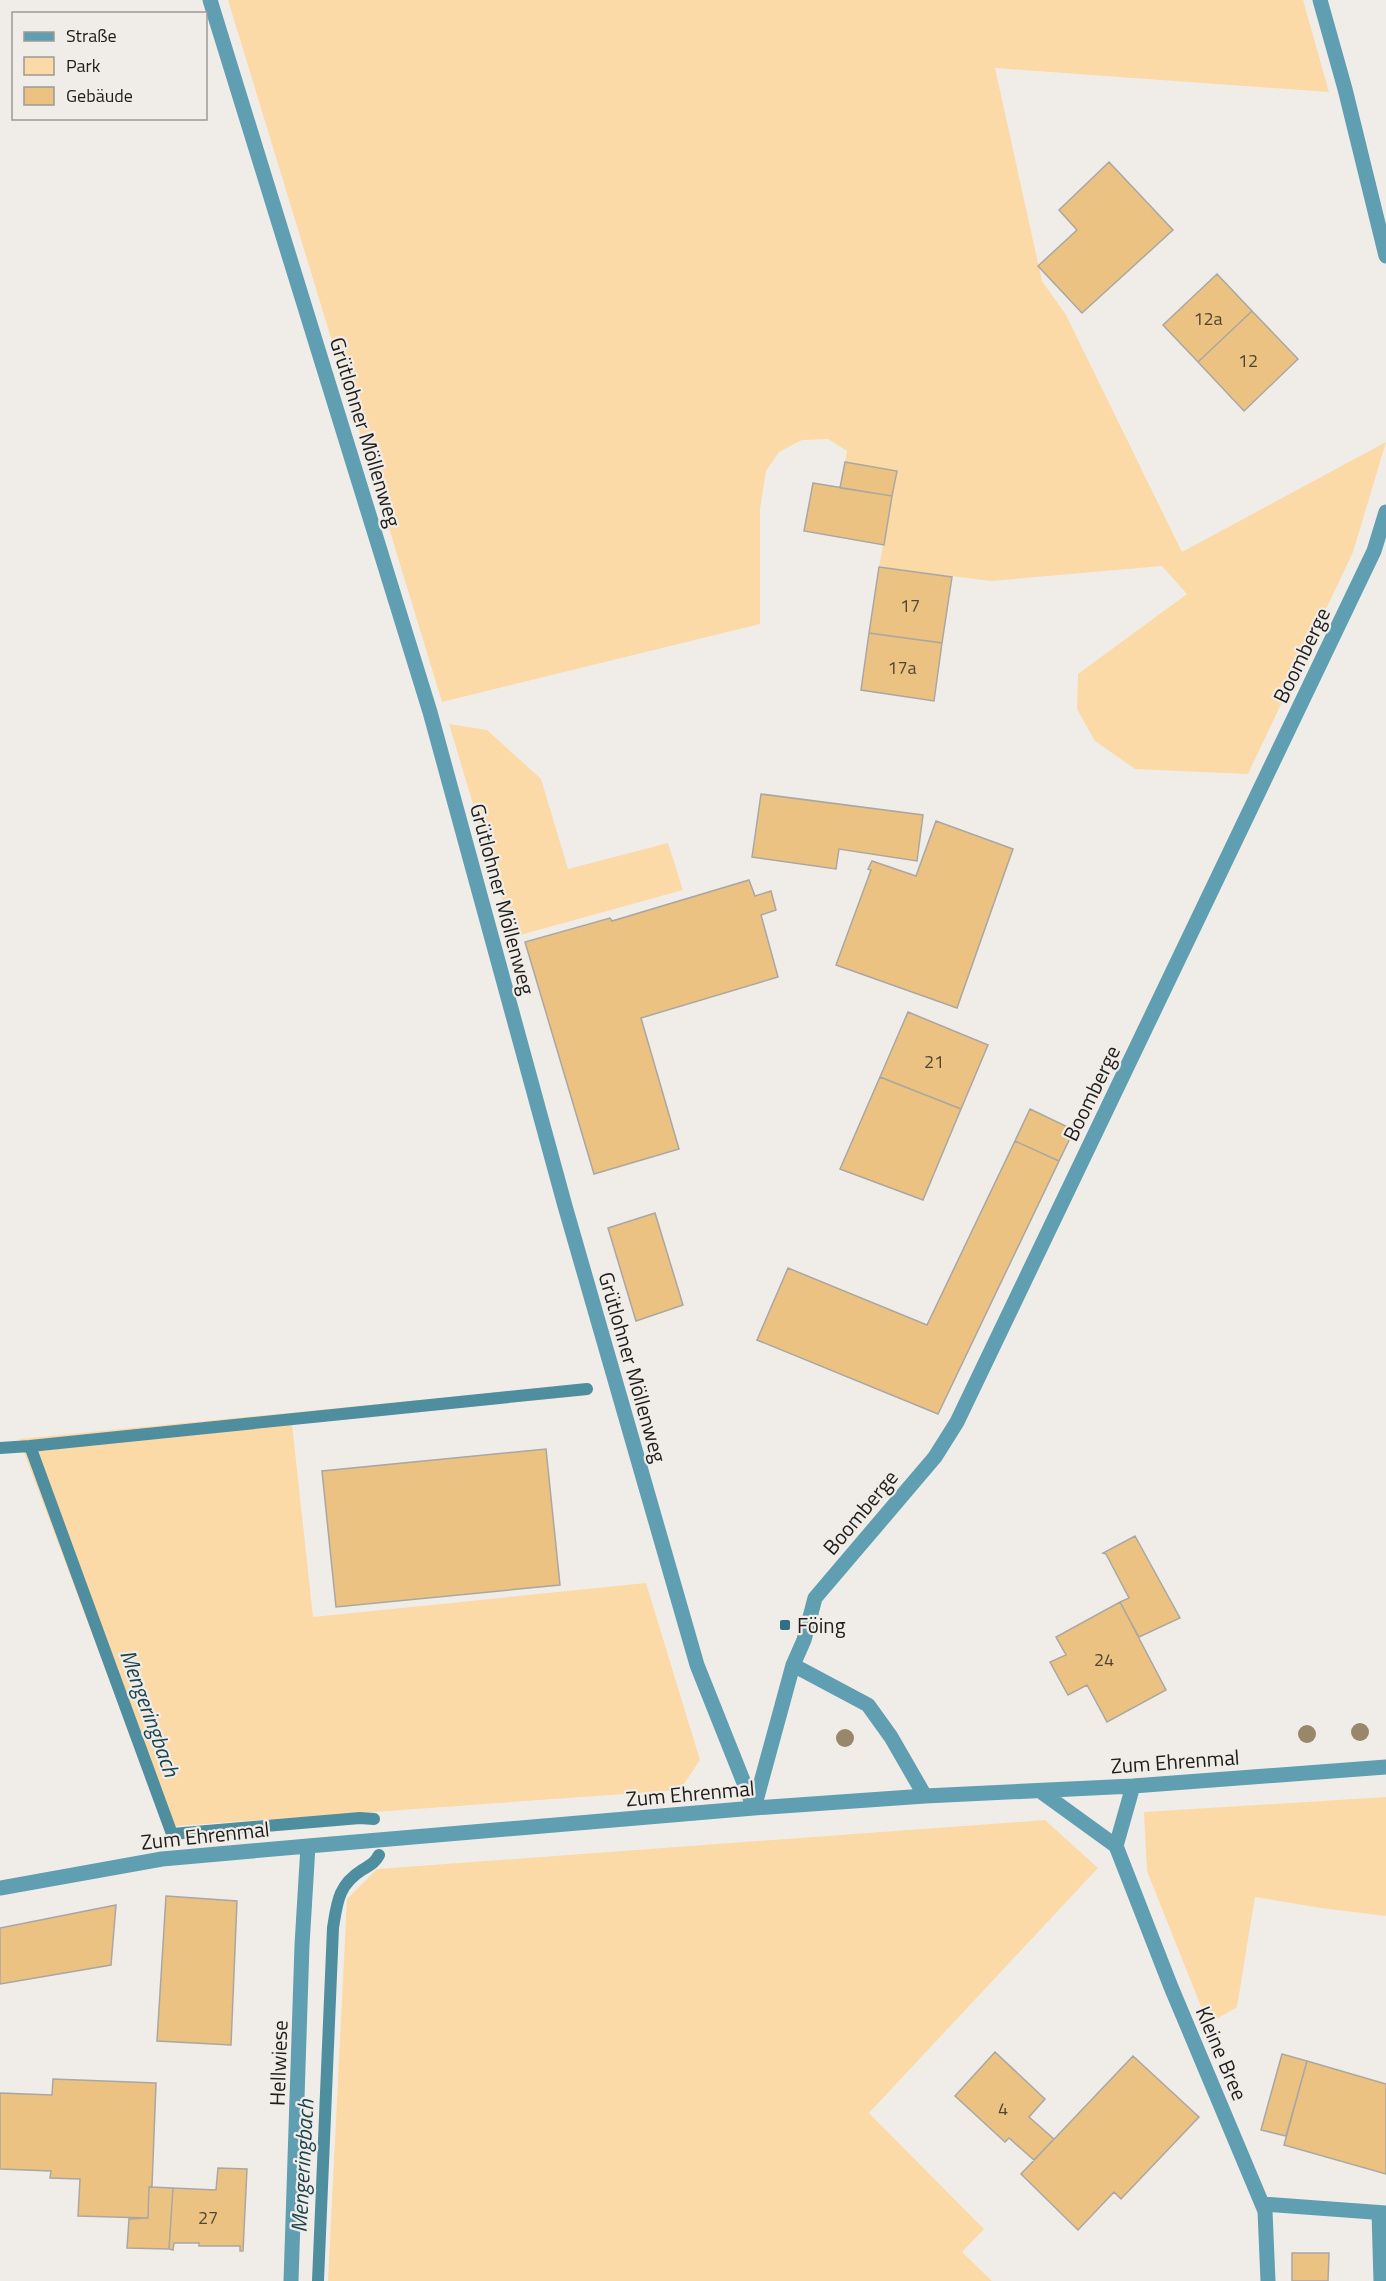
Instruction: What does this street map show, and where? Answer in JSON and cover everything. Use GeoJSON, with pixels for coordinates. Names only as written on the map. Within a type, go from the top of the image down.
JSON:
{"type":"FeatureCollection","features":[{"type":"Feature","properties":{"kind":"street","name":"Grütlohner Möllenweg"},"geometry":{"type":"LineString","coordinates":[[210,0],[430,712],[565,1206],[697,1665],[754,1808]]}},
{"type":"Feature","properties":{"kind":"street"},"geometry":{"type":"LineString","coordinates":[[1320,0],[1345,89],[1386,256]]}},
{"type":"Feature","properties":{"kind":"street","name":"Boomberge"},"geometry":{"type":"LineString","coordinates":[[754,1808],[793,1665],[804,1640],[815,1598],[935,1457],[957,1422],[1374,551],[1386,512]]}},
{"type":"Feature","properties":{"kind":"street"},"geometry":{"type":"LineString","coordinates":[[793,1665],[868,1705],[891,1737],[925,1796]]}},
{"type":"Feature","properties":{"kind":"street","name":"Zum Ehrenmal"},"geometry":{"type":"LineString","coordinates":[[0,1888],[162,1859],[308,1846],[754,1808],[925,1796],[1133,1786],[1386,1767]]}},
{"type":"Feature","properties":{"kind":"street"},"geometry":{"type":"LineString","coordinates":[[1040,1791],[1116,1846],[1133,1786]]}},
{"type":"Feature","properties":{"kind":"street","name":"Hellwiese"},"geometry":{"type":"LineString","coordinates":[[291,2281],[308,1846]]}},
{"type":"Feature","properties":{"kind":"street","name":"Kleine Bree"},"geometry":{"type":"LineString","coordinates":[[1116,1846],[1171,1987],[1265,2211],[1268,2281]]}},
{"type":"Feature","properties":{"kind":"street"},"geometry":{"type":"LineString","coordinates":[[1262,2205],[1383,2213],[1381,2281]]}},
{"type":"Feature","properties":{"kind":"green space"},"geometry":{"type":"Polygon","coordinates":[[[228,0],[1303,0],[1329,92],[995,68],[1042,281],[1066,315],[1182,552],[1386,442],[1353,552],[1248,774],[1135,769],[1095,741],[1077,709],[1078,674],[1187,594],[1162,566],[991,581],[879,567],[897,471],[845,462],[847,451],[828,439],[802,440],[779,452],[766,471],[760,509],[760,624],[442,702],[228,0]]]}},
{"type":"Feature","properties":{"kind":"green space"},"geometry":{"type":"Polygon","coordinates":[[[449,724],[487,730],[541,779],[568,869],[668,843],[683,890],[513,937],[449,724]]]}},
{"type":"Feature","properties":{"kind":"green space"},"geometry":{"type":"Polygon","coordinates":[[[586,1384],[590,1395],[292,1424],[313,1617],[646,1583],[700,1760],[680,1790],[165,1828],[19,1439],[586,1384]]]}},
{"type":"Feature","properties":{"kind":"green space"},"geometry":{"type":"Polygon","coordinates":[[[1386,1797],[1386,1916],[1255,1897],[1237,2007],[1208,2024],[1147,1871],[1144,1812],[1386,1797]]]}},
{"type":"Feature","properties":{"kind":"green space"},"geometry":{"type":"Polygon","coordinates":[[[1045,1820],[1098,1868],[869,2113],[984,2229],[962,2252],[992,2281],[328,2281],[347,1899],[377,1869],[1045,1820]]]}},
{"type":"Feature","properties":{"kind":"building"},"geometry":{"type":"Polygon","coordinates":[[[1109,162],[1173,230],[1082,313],[1038,266],[1077,230],[1059,210],[1109,162]]]}},
{"type":"Feature","properties":{"kind":"building"},"geometry":{"type":"Polygon","coordinates":[[[1217,274],[1252,311],[1198,362],[1163,325],[1217,274]]]}},
{"type":"Feature","properties":{"kind":"building"},"geometry":{"type":"Polygon","coordinates":[[[1252,311],[1298,359],[1244,411],[1198,362],[1252,311]]]}},
{"type":"Feature","properties":{"kind":"building"},"geometry":{"type":"Polygon","coordinates":[[[845,462],[897,471],[892,496],[840,488],[845,462]]]}},
{"type":"Feature","properties":{"kind":"building"},"geometry":{"type":"Polygon","coordinates":[[[813,483],[892,496],[884,545],[804,531],[813,483]]]}},
{"type":"Feature","properties":{"kind":"building"},"geometry":{"type":"Polygon","coordinates":[[[879,567],[952,577],[942,643],[869,633],[879,567]]]}},
{"type":"Feature","properties":{"kind":"building"},"geometry":{"type":"Polygon","coordinates":[[[869,633],[942,643],[934,701],[861,690],[869,633]]]}},
{"type":"Feature","properties":{"kind":"building"},"geometry":{"type":"Polygon","coordinates":[[[761,794],[923,815],[917,861],[839,849],[836,869],[752,857],[761,794]]]}},
{"type":"Feature","properties":{"kind":"building"},"geometry":{"type":"Polygon","coordinates":[[[936,821],[1013,849],[957,1008],[836,965],[871,870],[868,869],[872,861],[916,876],[936,821]]]}},
{"type":"Feature","properties":{"kind":"building"},"geometry":{"type":"Polygon","coordinates":[[[749,880],[755,896],[771,891],[776,910],[761,915],[778,977],[641,1018],[679,1149],[594,1174],[525,942],[610,918],[612,921],[749,880]]]}},
{"type":"Feature","properties":{"kind":"building"},"geometry":{"type":"Polygon","coordinates":[[[908,1012],[988,1045],[961,1109],[880,1077],[908,1012]]]}},
{"type":"Feature","properties":{"kind":"building"},"geometry":{"type":"Polygon","coordinates":[[[880,1077],[961,1109],[923,1200],[840,1169],[880,1077]]]}},
{"type":"Feature","properties":{"kind":"building"},"geometry":{"type":"Polygon","coordinates":[[[1030,1109],[1074,1130],[1059,1161],[1015,1141],[1030,1109]]]}},
{"type":"Feature","properties":{"kind":"building"},"geometry":{"type":"Polygon","coordinates":[[[1015,1141],[1059,1161],[938,1414],[757,1340],[788,1268],[927,1325],[1015,1141]]]}},
{"type":"Feature","properties":{"kind":"building"},"geometry":{"type":"Polygon","coordinates":[[[655,1213],[683,1305],[636,1321],[608,1228],[655,1213]]]}},
{"type":"Feature","properties":{"kind":"building"},"geometry":{"type":"Polygon","coordinates":[[[546,1449],[560,1585],[336,1607],[322,1471],[546,1449]]]}},
{"type":"Feature","properties":{"kind":"building"},"geometry":{"type":"Polygon","coordinates":[[[1135,1536],[1180,1618],[1139,1637],[1120,1602],[1129,1598],[1106,1554],[1103,1553],[1135,1536]]]}},
{"type":"Feature","properties":{"kind":"building"},"geometry":{"type":"Polygon","coordinates":[[[1120,1602],[1166,1690],[1107,1722],[1087,1685],[1068,1695],[1050,1662],[1066,1655],[1056,1637],[1120,1602]]]}},
{"type":"Feature","properties":{"kind":"building"},"geometry":{"type":"Polygon","coordinates":[[[166,1896],[237,1901],[231,2045],[157,2041],[166,1896]]]}},
{"type":"Feature","properties":{"kind":"building"},"geometry":{"type":"Polygon","coordinates":[[[116,1905],[111,1965],[0,1984],[0,1928],[116,1905]]]}},
{"type":"Feature","properties":{"kind":"building"},"geometry":{"type":"Polygon","coordinates":[[[995,2052],[1045,2099],[1029,2117],[1054,2139],[1034,2160],[1009,2138],[1005,2142],[955,2096],[995,2052]]]}},
{"type":"Feature","properties":{"kind":"building"},"geometry":{"type":"Polygon","coordinates":[[[1282,2054],[1307,2061],[1286,2136],[1261,2130],[1282,2054]]]}},
{"type":"Feature","properties":{"kind":"building"},"geometry":{"type":"Polygon","coordinates":[[[1133,2056],[1199,2117],[1121,2199],[1114,2192],[1078,2230],[1021,2174],[1133,2056]]]}},
{"type":"Feature","properties":{"kind":"building"},"geometry":{"type":"Polygon","coordinates":[[[1307,2061],[1386,2084],[1386,2174],[1284,2145],[1307,2061]]]}},
{"type":"Feature","properties":{"kind":"building"},"geometry":{"type":"Polygon","coordinates":[[[53,2079],[156,2083],[152,2186],[149,2187],[148,2218],[78,2216],[80,2179],[50,2178],[51,2171],[0,2169],[0,2093],[52,2095],[53,2079]]]}},
{"type":"Feature","properties":{"kind":"building"},"geometry":{"type":"Polygon","coordinates":[[[218,2168],[247,2169],[243,2251],[240,2251],[240,2246],[199,2246],[199,2243],[174,2243],[173,2250],[169,2249],[173,2188],[216,2190],[218,2168]]]}},
{"type":"Feature","properties":{"kind":"building"},"geometry":{"type":"Polygon","coordinates":[[[149,2187],[173,2188],[169,2249],[127,2248],[129,2219],[148,2218],[149,2187]]]}},
{"type":"Feature","properties":{"kind":"building"},"geometry":{"type":"Polygon","coordinates":[[[1292,2253],[1329,2253],[1328,2281],[1292,2281],[1292,2253]]]}},
{"type":"Feature","properties":{"kind":"waterway"},"geometry":{"type":"LineString","coordinates":[[30,1446],[587,1389]]}},
{"type":"Feature","properties":{"kind":"waterway","name":"Mengeringbach"},"geometry":{"type":"LineString","coordinates":[[0,1448],[30,1446],[172,1834],[360,1818],[374,1819]]}},
{"type":"Feature","properties":{"kind":"waterway","name":"Mengeringbach"},"geometry":{"type":"LineString","coordinates":[[318,2281],[333,1928],[343,1888],[354,1876],[372,1864],[379,1855]]}},
{"type":"Feature","properties":{"kind":"place","name":"Föing"},"geometry":{"type":"Point","coordinates":[785,1625]}}]}
